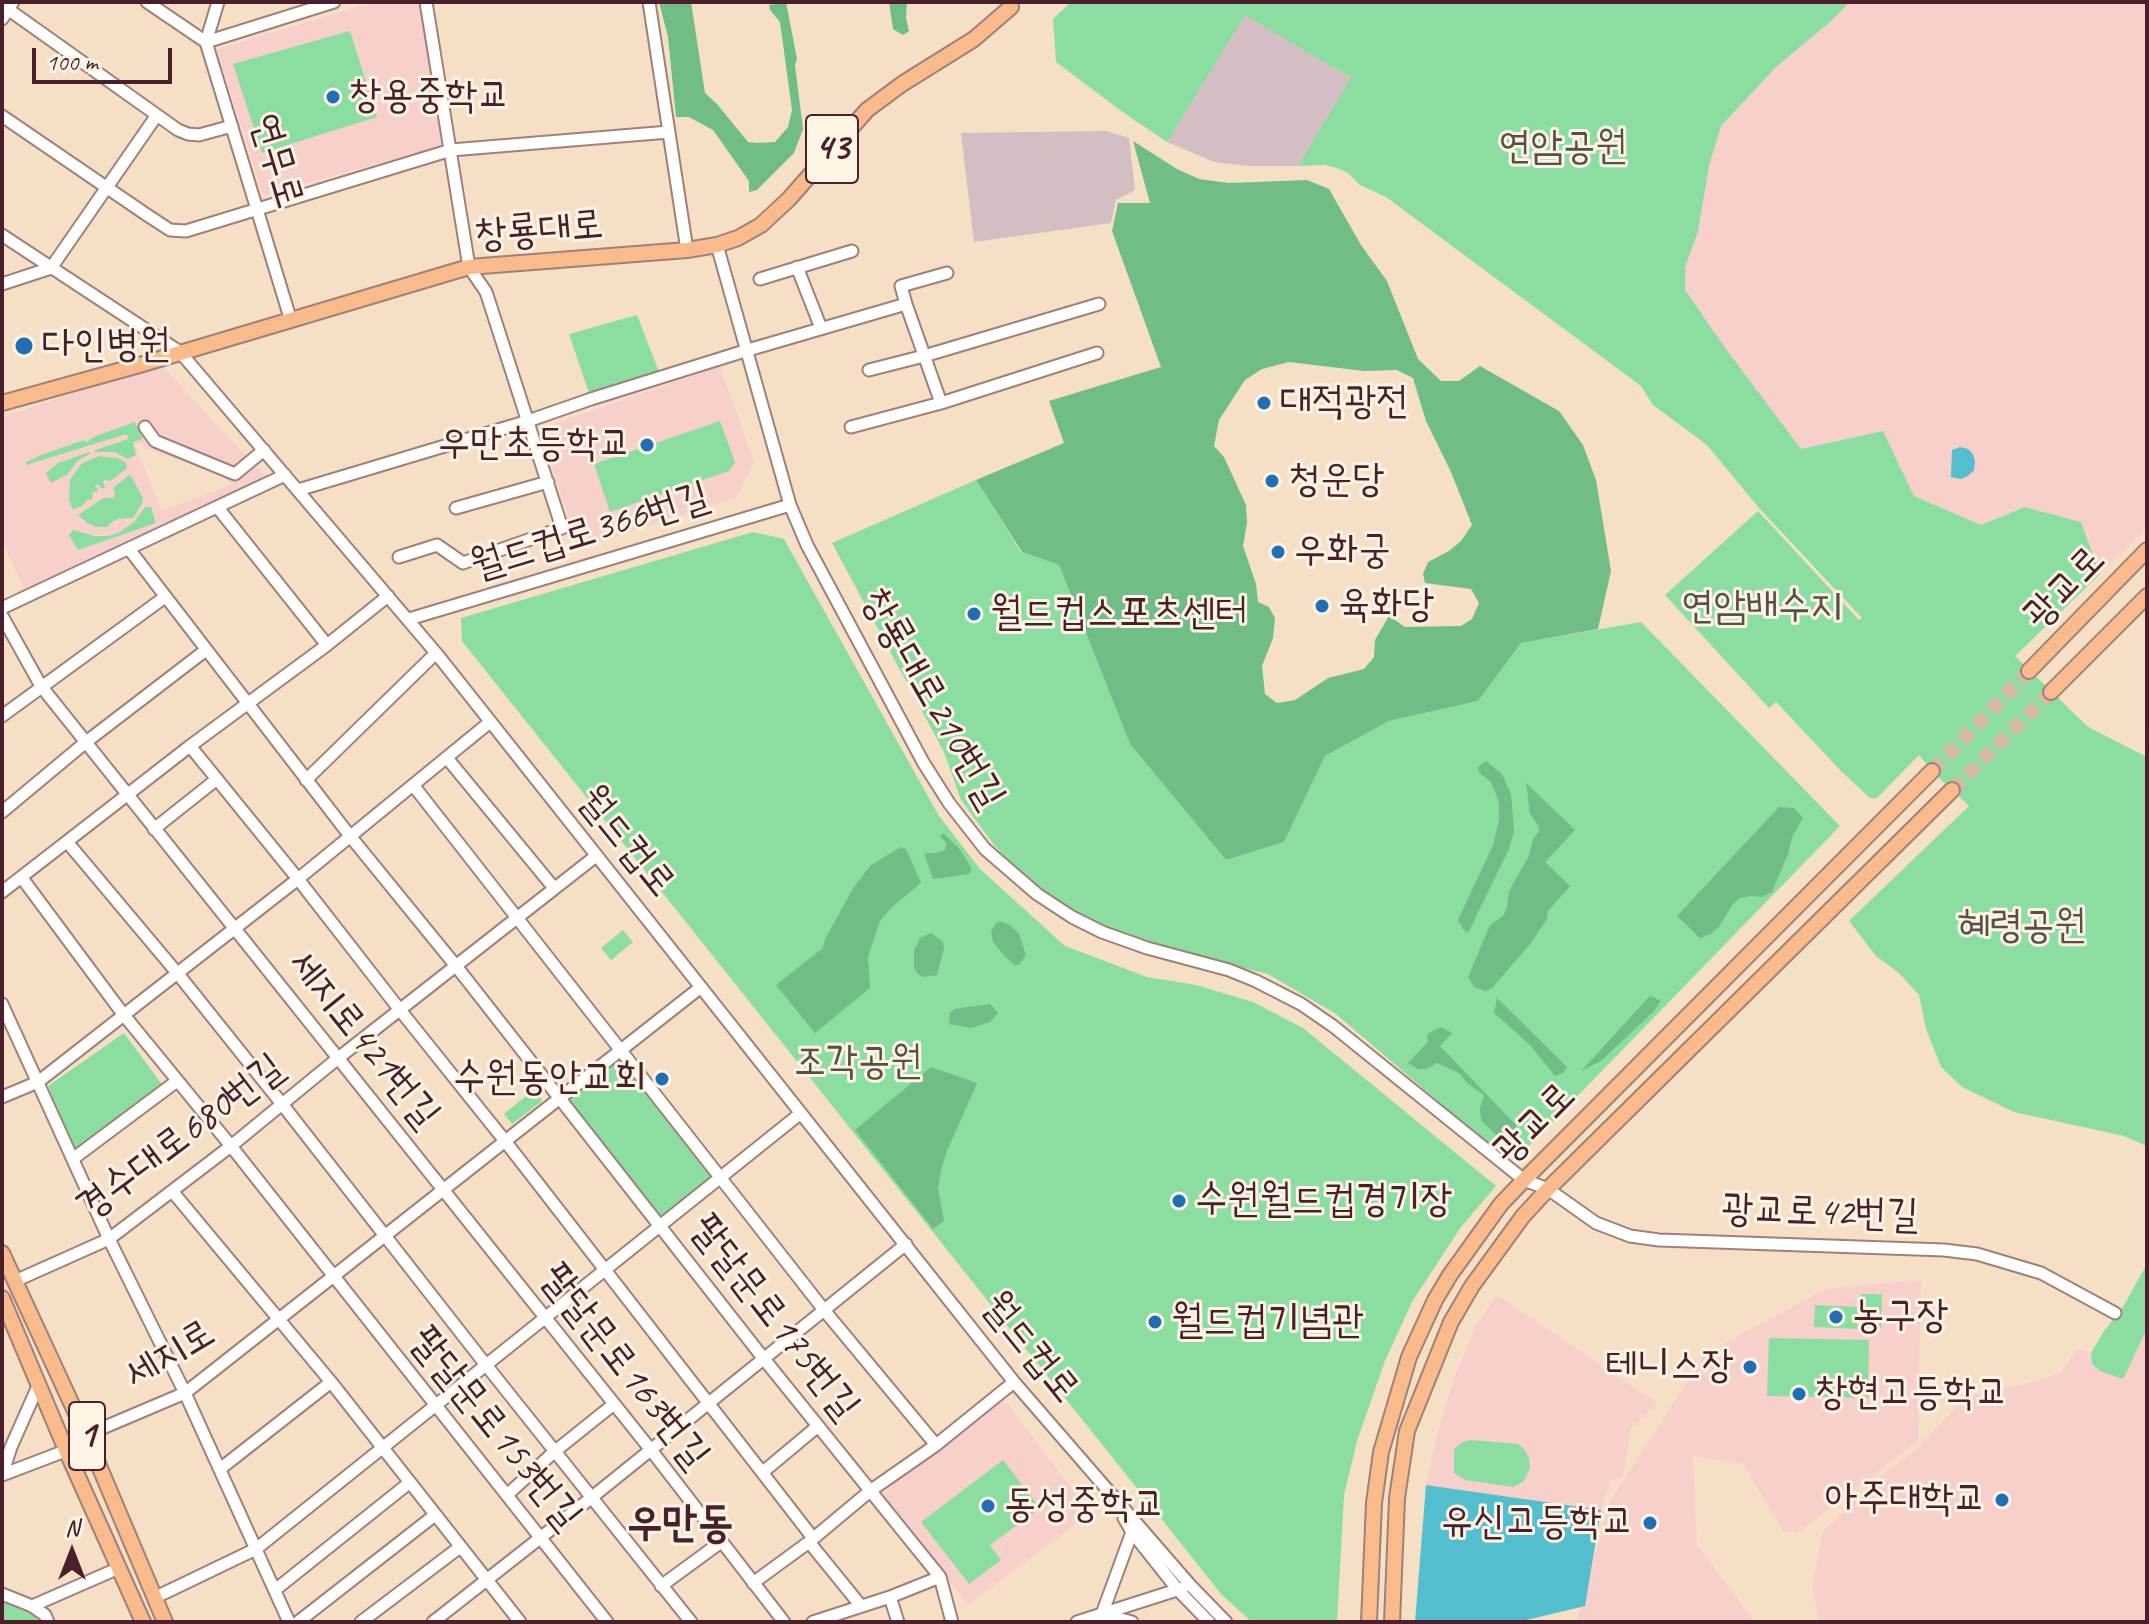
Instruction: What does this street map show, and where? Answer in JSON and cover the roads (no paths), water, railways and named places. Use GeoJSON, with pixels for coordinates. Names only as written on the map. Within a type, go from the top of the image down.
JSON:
{"type":"FeatureCollection","features":[{"type":"Feature","properties":{"kind":"main road","name":"창룡대로"},"geometry":{"type":"LineString","coordinates":[[2,403],[469,267],[687,250],[738,238],[761,225],[801,187],[867,110],[974,39],[1011,7]]}},
{"type":"Feature","properties":{"kind":"main road","name":"광교로"},"geometry":{"type":"LineString","coordinates":[[2029,671],[2145,555]]}},
{"type":"Feature","properties":{"kind":"main road","name":"광교로"},"geometry":{"type":"LineString","coordinates":[[2051,692],[2147,596]]}},
{"type":"Feature","properties":{"kind":"main road","name":"광교로"},"geometry":{"type":"LineString","coordinates":[[1369,1622],[1374,1503],[1381,1452],[1409,1357],[1450,1275],[1501,1204],[1932,771]]}},
{"type":"Feature","properties":{"kind":"main road","name":"광교로"},"geometry":{"type":"LineString","coordinates":[[1392,1622],[1397,1498],[1407,1431],[1451,1322],[1472,1286],[1523,1216],[1548,1189],[1952,790]]}},
{"type":"Feature","properties":{"kind":"main road","name":"1"},"geometry":{"type":"LineString","coordinates":[[2,1253],[86,1435],[165,1622]]}},
{"type":"Feature","properties":{"kind":"main road","name":"1"},"geometry":{"type":"LineString","coordinates":[[2,1298],[143,1622]]}},
{"type":"Feature","properties":{"kind":"street"},"geometry":{"type":"LineString","coordinates":[[147,2],[206,42]]}},
{"type":"Feature","properties":{"kind":"street"},"geometry":{"type":"LineString","coordinates":[[206,42],[218,2]]}},
{"type":"Feature","properties":{"kind":"street"},"geometry":{"type":"LineString","coordinates":[[206,42],[300,7],[334,2]]}},
{"type":"Feature","properties":{"kind":"street"},"geometry":{"type":"LineString","coordinates":[[399,557],[437,545],[463,563],[562,528],[489,301],[469,267],[426,2]]}},
{"type":"Feature","properties":{"kind":"street"},"geometry":{"type":"LineString","coordinates":[[649,2],[687,250]]}},
{"type":"Feature","properties":{"kind":"street"},"geometry":{"type":"LineString","coordinates":[[6,9],[178,130],[199,135],[232,126]]}},
{"type":"Feature","properties":{"kind":"street","name":"연무로"},"geometry":{"type":"LineString","coordinates":[[206,42],[291,321]]}},
{"type":"Feature","properties":{"kind":"street"},"geometry":{"type":"LineString","coordinates":[[2,284],[51,268],[157,115]]}},
{"type":"Feature","properties":{"kind":"street"},"geometry":{"type":"LineString","coordinates":[[2,116],[170,230],[186,231],[451,150],[669,132]]}},
{"type":"Feature","properties":{"kind":"street","name":"월드컵로"},"geometry":{"type":"LineString","coordinates":[[2,235],[180,352],[409,619],[1014,1382],[1112,1497],[1226,1622]]}},
{"type":"Feature","properties":{"kind":"street","name":"창룡대로210번길"},"geometry":{"type":"LineString","coordinates":[[717,245],[790,505],[807,545],[923,762],[971,833],[1001,865],[1051,905],[1102,932],[1147,948],[1229,970],[1301,1004],[1333,1026],[1524,1180]]}},
{"type":"Feature","properties":{"kind":"street"},"geometry":{"type":"LineString","coordinates":[[760,279],[852,251]]}},
{"type":"Feature","properties":{"kind":"street"},"geometry":{"type":"LineString","coordinates":[[797,267],[821,328]]}},
{"type":"Feature","properties":{"kind":"street"},"geometry":{"type":"LineString","coordinates":[[941,403],[901,286],[947,273]]}},
{"type":"Feature","properties":{"kind":"street"},"geometry":{"type":"LineString","coordinates":[[298,490],[906,304]]}},
{"type":"Feature","properties":{"kind":"street"},"geometry":{"type":"LineString","coordinates":[[869,370],[1099,304]]}},
{"type":"Feature","properties":{"kind":"street"},"geometry":{"type":"LineString","coordinates":[[851,427],[941,403],[1097,353]]}},
{"type":"Feature","properties":{"kind":"street"},"geometry":{"type":"LineString","coordinates":[[145,427],[155,441],[235,474],[264,450]]}},
{"type":"Feature","properties":{"kind":"street"},"geometry":{"type":"LineString","coordinates":[[2,608],[285,475]]}},
{"type":"Feature","properties":{"kind":"street"},"geometry":{"type":"LineString","coordinates":[[456,508],[548,482]]}},
{"type":"Feature","properties":{"kind":"street","name":"월드컵로366번길"},"geometry":{"type":"LineString","coordinates":[[409,619],[790,505]]}},
{"type":"Feature","properties":{"kind":"street"},"geometry":{"type":"LineString","coordinates":[[218,508],[327,645]]}},
{"type":"Feature","properties":{"kind":"street"},"geometry":{"type":"LineString","coordinates":[[129,549],[306,780],[559,1098]]}},
{"type":"Feature","properties":{"kind":"street"},"geometry":{"type":"LineString","coordinates":[[2,892],[388,596]]}},
{"type":"Feature","properties":{"kind":"street"},"geometry":{"type":"LineString","coordinates":[[2,716],[165,597]]}},
{"type":"Feature","properties":{"kind":"street","name":"세지로421번길"},"geometry":{"type":"LineString","coordinates":[[2,616],[41,686],[443,1190]]}},
{"type":"Feature","properties":{"kind":"street"},"geometry":{"type":"LineString","coordinates":[[2,812],[86,742],[206,650]]}},
{"type":"Feature","properties":{"kind":"street"},"geometry":{"type":"LineString","coordinates":[[306,780],[436,653]]}},
{"type":"Feature","properties":{"kind":"street"},"geometry":{"type":"LineString","coordinates":[[2,1097],[38,1082],[298,879],[490,722]]}},
{"type":"Feature","properties":{"kind":"street"},"geometry":{"type":"LineString","coordinates":[[190,746],[606,1269],[763,1472],[861,1606]]}},
{"type":"Feature","properties":{"kind":"street"},"geometry":{"type":"LineString","coordinates":[[447,758],[554,888]]}},
{"type":"Feature","properties":{"kind":"street"},"geometry":{"type":"LineString","coordinates":[[154,829],[217,779]]}},
{"type":"Feature","properties":{"kind":"street"},"geometry":{"type":"LineString","coordinates":[[413,785],[824,1310],[936,1445]]}},
{"type":"Feature","properties":{"kind":"street"},"geometry":{"type":"LineString","coordinates":[[68,843],[282,1104],[691,1622]]}},
{"type":"Feature","properties":{"kind":"street","name":"경수대로680번길"},"geometry":{"type":"LineString","coordinates":[[15,1281],[109,1239],[596,856]]}},
{"type":"Feature","properties":{"kind":"street"},"geometry":{"type":"LineString","coordinates":[[22,878],[123,1014],[333,1275]]}},
{"type":"Feature","properties":{"kind":"street","name":"세지로"},"geometry":{"type":"LineString","coordinates":[[39,1384],[6,1446],[2,1475],[78,1446],[86,1435],[185,1393],[701,987]]}},
{"type":"Feature","properties":{"kind":"street"},"geometry":{"type":"LineString","coordinates":[[2,1004],[289,1622]]}},
{"type":"Feature","properties":{"kind":"street"},"geometry":{"type":"LineString","coordinates":[[74,1158],[177,1081]]}},
{"type":"Feature","properties":{"kind":"street","name":"팔달문로175번길"},"geometry":{"type":"LineString","coordinates":[[559,1098],[940,1577],[952,1622]]}},
{"type":"Feature","properties":{"kind":"street"},"geometry":{"type":"LineString","coordinates":[[154,1598],[256,1549],[801,1113]]}},
{"type":"Feature","properties":{"kind":"street","name":"광교로42번길"},"geometry":{"type":"LineString","coordinates":[[1524,1180],[1548,1189],[1596,1223],[1630,1236],[1659,1240],[1944,1250],[1977,1254],[2041,1273],[2115,1313]]}},
{"type":"Feature","properties":{"kind":"street","name":"팔달문로163번길"},"geometry":{"type":"LineString","coordinates":[[443,1190],[784,1622]]}},
{"type":"Feature","properties":{"kind":"street","name":"세지로"},"geometry":{"type":"LineString","coordinates":[[172,1191],[279,1320]]}},
{"type":"Feature","properties":{"kind":"street"},"geometry":{"type":"LineString","coordinates":[[433,1622],[906,1244]]}},
{"type":"Feature","properties":{"kind":"street","name":"팔달문로153번길"},"geometry":{"type":"LineString","coordinates":[[333,1275],[607,1622]]}},
{"type":"Feature","properties":{"kind":"street"},"geometry":{"type":"LineString","coordinates":[[279,1320],[520,1622]]}},
{"type":"Feature","properties":{"kind":"street"},"geometry":{"type":"LineString","coordinates":[[220,1469],[331,1382]]}},
{"type":"Feature","properties":{"kind":"street"},"geometry":{"type":"LineString","coordinates":[[753,1583],[1014,1382]]}},
{"type":"Feature","properties":{"kind":"street"},"geometry":{"type":"LineString","coordinates":[[507,1495],[614,1404]]}},
{"type":"Feature","properties":{"kind":"street"},"geometry":{"type":"LineString","coordinates":[[763,1472],[818,1426]]}},
{"type":"Feature","properties":{"kind":"street"},"geometry":{"type":"LineString","coordinates":[[275,1590],[409,1483]]}},
{"type":"Feature","properties":{"kind":"street","name":"월드컵로"},"geometry":{"type":"LineString","coordinates":[[1112,1497],[1132,1532],[1178,1590],[1209,1622]]}},
{"type":"Feature","properties":{"kind":"street"},"geometry":{"type":"LineString","coordinates":[[298,1622],[435,1515]]}},
{"type":"Feature","properties":{"kind":"street"},"geometry":{"type":"LineString","coordinates":[[1102,1614],[1132,1532]]}},
{"type":"Feature","properties":{"kind":"street"},"geometry":{"type":"LineString","coordinates":[[661,1586],[721,1542]]}},
{"type":"Feature","properties":{"kind":"street"},"geometry":{"type":"LineString","coordinates":[[361,1622],[460,1547]]}},
{"type":"Feature","properties":{"kind":"street"},"geometry":{"type":"LineString","coordinates":[[32,1606],[119,1568]]}},
{"type":"Feature","properties":{"kind":"street"},"geometry":{"type":"LineString","coordinates":[[813,1622],[846,1617],[861,1606],[940,1577]]}},
{"type":"Feature","properties":{"kind":"street"},"geometry":{"type":"LineString","coordinates":[[1077,1622],[1190,1585]]}},
{"type":"Feature","properties":{"kind":"street"},"geometry":{"type":"LineString","coordinates":[[2,1594],[32,1606],[45,1615],[48,1622]]}},
{"type":"Feature","properties":{"kind":"street"},"geometry":{"type":"LineString","coordinates":[[890,1597],[898,1622]]}},
{"type":"Feature","properties":{"kind":"street"},"geometry":{"type":"LineString","coordinates":[[1102,1614],[1132,1622]]}},
{"type":"Feature","properties":{"kind":"water"},"geometry":{"type":"Polygon","coordinates":[[[1960,447],[1973,454],[1975,462],[1974,470],[1961,479],[1951,477],[1952,450],[1960,447]]]}},
{"type":"Feature","properties":{"kind":"water"},"geometry":{"type":"Polygon","coordinates":[[[1426,1485],[1601,1510],[1585,1606],[1518,1622],[1415,1622],[1426,1485]]]}},
{"type":"Feature","properties":{"kind":"tunnel"},"geometry":{"type":"LineString","coordinates":[[1932,771],[2029,671]]}},
{"type":"Feature","properties":{"kind":"tunnel"},"geometry":{"type":"LineString","coordinates":[[1952,790],[2051,692]]}},
{"type":"Feature","properties":{"kind":"place","name":"창용중학교"},"geometry":{"type":"Point","coordinates":[333,97]}},
{"type":"Feature","properties":{"kind":"place","name":"다인병원"},"geometry":{"type":"Point","coordinates":[24,346]}},
{"type":"Feature","properties":{"kind":"place","name":"대적광전"},"geometry":{"type":"Point","coordinates":[1264,403]}},
{"type":"Feature","properties":{"kind":"place","name":"우만초등학교"},"geometry":{"type":"Point","coordinates":[647,445]}},
{"type":"Feature","properties":{"kind":"place","name":"청운당"},"geometry":{"type":"Point","coordinates":[1272,481]}},
{"type":"Feature","properties":{"kind":"place","name":"우화궁"},"geometry":{"type":"Point","coordinates":[1278,552]}},
{"type":"Feature","properties":{"kind":"place","name":"육화당"},"geometry":{"type":"Point","coordinates":[1322,606]}},
{"type":"Feature","properties":{"kind":"place","name":"월드컵스포츠센터"},"geometry":{"type":"Point","coordinates":[974,614]}},
{"type":"Feature","properties":{"kind":"place","name":"수원동안교회"},"geometry":{"type":"Point","coordinates":[662,1079]}},
{"type":"Feature","properties":{"kind":"place","name":"수원월드컵경기장"},"geometry":{"type":"Point","coordinates":[1179,1201]}},
{"type":"Feature","properties":{"kind":"place","name":"농구장"},"geometry":{"type":"Point","coordinates":[1836,1317]}},
{"type":"Feature","properties":{"kind":"place","name":"월드컵기념관"},"geometry":{"type":"Point","coordinates":[1155,1322]}},
{"type":"Feature","properties":{"kind":"place","name":"테니스장"},"geometry":{"type":"Point","coordinates":[1750,1367]}},
{"type":"Feature","properties":{"kind":"place","name":"창현고등학교"},"geometry":{"type":"Point","coordinates":[1799,1394]}},
{"type":"Feature","properties":{"kind":"place","name":"아주대학교"},"geometry":{"type":"Point","coordinates":[2002,1500]}},
{"type":"Feature","properties":{"kind":"place","name":"동성중학교"},"geometry":{"type":"Point","coordinates":[988,1506]}},
{"type":"Feature","properties":{"kind":"place","name":"유신고등학교"},"geometry":{"type":"Point","coordinates":[1650,1523]}},
{"type":"Feature","properties":{"kind":"district","name":"우만동"},"geometry":{"type":"Point","coordinates":[680,1524]}},
{"type":"Feature","properties":{"kind":"park label","name":"연암공원"},"geometry":{"type":"Point","coordinates":[1563,148]}},
{"type":"Feature","properties":{"kind":"park label","name":"연암배수지"},"geometry":{"type":"Point","coordinates":[1762,608]}},
{"type":"Feature","properties":{"kind":"park label","name":"혜령공원"},"geometry":{"type":"Point","coordinates":[2022,927]}},
{"type":"Feature","properties":{"kind":"park label","name":"조각공원"},"geometry":{"type":"Point","coordinates":[858,1063]}}]}
